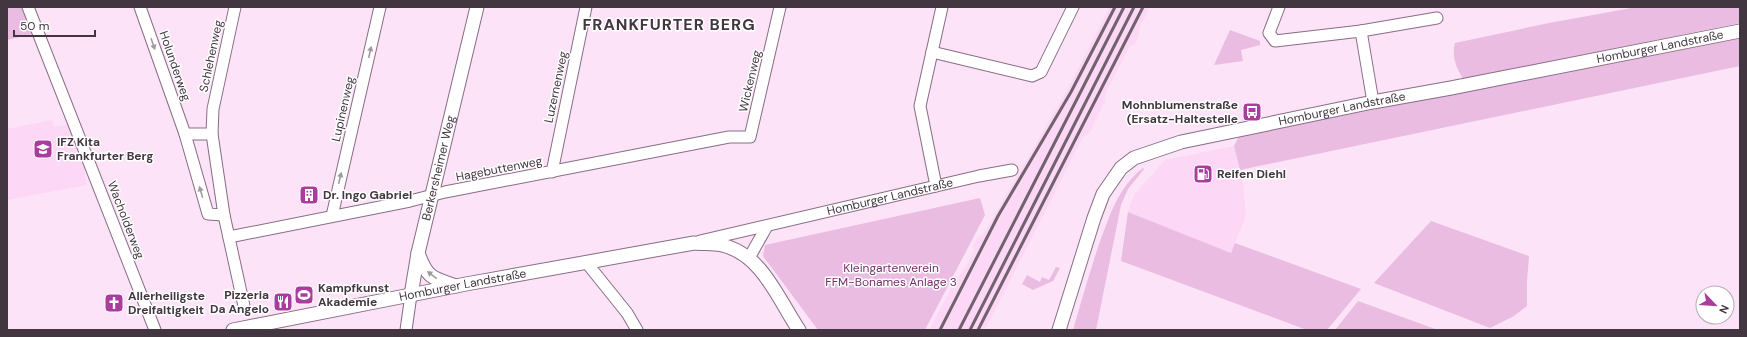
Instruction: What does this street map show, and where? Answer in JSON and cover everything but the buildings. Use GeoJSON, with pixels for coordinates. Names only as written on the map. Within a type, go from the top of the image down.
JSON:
{"type":"FeatureCollection","features":[{"type":"Feature","properties":{"kind":"street","name":"Wacholderweg"},"geometry":{"type":"LineString","coordinates":[[28,7],[156,330]]}},
{"type":"Feature","properties":{"kind":"street","name":"Holunderweg"},"geometry":{"type":"LineString","coordinates":[[140,7],[184,134],[208,214],[224,215]]}},
{"type":"Feature","properties":{"kind":"street","name":"Schlehenweg"},"geometry":{"type":"LineString","coordinates":[[212,134],[213,109],[235,7]]}},
{"type":"Feature","properties":{"kind":"street","name":"Lupinenweg"},"geometry":{"type":"LineString","coordinates":[[332,216],[380,7]]}},
{"type":"Feature","properties":{"kind":"street","name":"Berkersheimer Weg"},"geometry":{"type":"LineString","coordinates":[[406,330],[418,253],[433,196],[477,7]]}},
{"type":"Feature","properties":{"kind":"street","name":"Luzernenweg"},"geometry":{"type":"LineString","coordinates":[[552,172],[586,7]]}},
{"type":"Feature","properties":{"kind":"street","name":"Wickenweg"},"geometry":{"type":"LineString","coordinates":[[750,137],[780,7]]}},
{"type":"Feature","properties":{"kind":"street"},"geometry":{"type":"LineString","coordinates":[[936,186],[920,106],[942,7]]}},
{"type":"Feature","properties":{"kind":"street"},"geometry":{"type":"LineString","coordinates":[[932,52],[1032,76],[1041,72],[1073,7]]}},
{"type":"Feature","properties":{"kind":"street"},"geometry":{"type":"LineString","coordinates":[[1279,7],[1268,33],[1275,41],[1361,31],[1437,18]]}},
{"type":"Feature","properties":{"kind":"street"},"geometry":{"type":"LineString","coordinates":[[1361,31],[1374,102]]}},
{"type":"Feature","properties":{"kind":"street","name":"Homburger Landstraße"},"geometry":{"type":"LineString","coordinates":[[1059,330],[1103,194],[1121,168],[1134,158],[1181,142],[1374,102],[1458,87],[1740,31]]}},
{"type":"Feature","properties":{"kind":"street"},"geometry":{"type":"LineString","coordinates":[[184,134],[212,134],[224,215],[244,306]]}},
{"type":"Feature","properties":{"kind":"street","name":"Hagebuttenweg"},"geometry":{"type":"LineString","coordinates":[[230,237],[729,137],[750,137]]}},
{"type":"Feature","properties":{"kind":"street","name":"Homburger Landstraße"},"geometry":{"type":"LineString","coordinates":[[233,330],[456,286],[694,243],[734,232],[767,226],[936,186],[1012,170]]}},
{"type":"Feature","properties":{"kind":"street"},"geometry":{"type":"LineString","coordinates":[[749,258],[767,226]]}},
{"type":"Feature","properties":{"kind":"street","name":"Homburger Landstraße"},"geometry":{"type":"LineString","coordinates":[[694,243],[722,245],[735,250],[756,263],[799,330]]}},
{"type":"Feature","properties":{"kind":"street"},"geometry":{"type":"LineString","coordinates":[[418,253],[424,268],[430,275],[456,286]]}},
{"type":"Feature","properties":{"kind":"street"},"geometry":{"type":"LineString","coordinates":[[586,262],[627,313],[637,330]]}},
{"type":"Feature","properties":{"kind":"shaded area"},"geometry":{"type":"Polygon","coordinates":[[[1110,7],[1150,7],[1139,29],[1139,35],[1135,44],[1130,46],[1105,94],[1105,101],[1090,132],[1083,137],[985,330],[929,330],[955,281],[964,270],[974,251],[973,246],[977,238],[983,235],[1066,92],[1110,7]]]}},
{"type":"Feature","properties":{"kind":"shaded area","name":"IFZ Kita Frankfurter Berg"},"geometry":{"type":"Polygon","coordinates":[[[52,120],[54,127],[69,124],[87,169],[84,170],[87,185],[7,200],[7,129],[52,120]]]}},
{"type":"Feature","properties":{"kind":"shaded area"},"geometry":{"type":"Polygon","coordinates":[[[1234,146],[1243,185],[1246,216],[1231,253],[1128,212],[1134,195],[1165,160],[1234,146]]]}},
{"type":"Feature","properties":{"kind":"green space"},"geometry":{"type":"Polygon","coordinates":[[[7,7],[22,7],[33,34],[7,40],[7,7]]]}},
{"type":"Feature","properties":{"kind":"green space"},"geometry":{"type":"Polygon","coordinates":[[[1637,7],[1740,7],[1740,23],[1498,72],[1465,81],[1454,58],[1455,43],[1549,23],[1637,7]]]}},
{"type":"Feature","properties":{"kind":"green space"},"geometry":{"type":"Polygon","coordinates":[[[1230,30],[1260,41],[1260,45],[1241,50],[1243,61],[1214,65],[1230,30]]]}},
{"type":"Feature","properties":{"kind":"green space"},"geometry":{"type":"Polygon","coordinates":[[[1740,38],[1740,66],[1240,170],[1234,146],[1239,136],[1740,38]]]}},
{"type":"Feature","properties":{"kind":"green space"},"geometry":{"type":"Polygon","coordinates":[[[1143,168],[1144,169],[1128,189],[1121,205],[1096,330],[1073,330],[1098,247],[1110,215],[1120,194],[1134,176],[1143,168]]]}},
{"type":"Feature","properties":{"kind":"green space","name":"Kleingartenverein FFM-Bonames Anlage 3"},"geometry":{"type":"Polygon","coordinates":[[[980,198],[985,215],[925,330],[818,330],[763,256],[765,245],[980,198]]]}},
{"type":"Feature","properties":{"kind":"green space"},"geometry":{"type":"Polygon","coordinates":[[[1128,212],[1231,253],[1235,243],[1361,289],[1327,330],[1307,330],[1121,261],[1128,212]]]}},
{"type":"Feature","properties":{"kind":"green space"},"geometry":{"type":"Polygon","coordinates":[[[1431,221],[1529,256],[1527,306],[1514,316],[1490,328],[1374,283],[1431,221]]]}},
{"type":"Feature","properties":{"kind":"green space"},"geometry":{"type":"Polygon","coordinates":[[[1056,267],[1060,268],[1053,281],[1033,290],[1022,284],[1027,275],[1040,282],[1042,277],[1049,280],[1056,267]]]}},
{"type":"Feature","properties":{"kind":"green space"},"geometry":{"type":"Polygon","coordinates":[[[1358,301],[1438,330],[1335,330],[1358,301]]]}},
{"type":"Feature","properties":{"kind":"railway"},"geometry":{"type":"LineString","coordinates":[[940,330],[998,216],[1071,92],[1115,7]]}},
{"type":"Feature","properties":{"kind":"railway"},"geometry":{"type":"LineString","coordinates":[[959,330],[1124,7]]}},
{"type":"Feature","properties":{"kind":"railway"},"geometry":{"type":"LineString","coordinates":[[970,330],[1134,7]]}},
{"type":"Feature","properties":{"kind":"railway"},"geometry":{"type":"LineString","coordinates":[[978,330],[1143,7]]}},
{"type":"Feature","properties":{"kind":"place","name":"Mohnblumenstraße (Ersatz-Haltestelle"},"geometry":{"type":"Point","coordinates":[1252,112]}},
{"type":"Feature","properties":{"kind":"place","name":"IFZ Kita Frankfurter Berg"},"geometry":{"type":"Point","coordinates":[43,149]}},
{"type":"Feature","properties":{"kind":"place","name":"Reifen Diehl"},"geometry":{"type":"Point","coordinates":[1203,174]}},
{"type":"Feature","properties":{"kind":"place","name":"Dr. Ingo Gabriel"},"geometry":{"type":"Point","coordinates":[309,195]}},
{"type":"Feature","properties":{"kind":"place","name":"Kampfkunst Akademie"},"geometry":{"type":"Point","coordinates":[304,295]}},
{"type":"Feature","properties":{"kind":"place","name":"Pizzeria Da Angelo"},"geometry":{"type":"Point","coordinates":[283,302]}},
{"type":"Feature","properties":{"kind":"place","name":"Allerheiligste Dreifaltigkeit"},"geometry":{"type":"Point","coordinates":[114,303]}},
{"type":"Feature","properties":{"kind":"district","name":"FRANKFURTER BERG"},"geometry":{"type":"Point","coordinates":[669,24]}}]}
